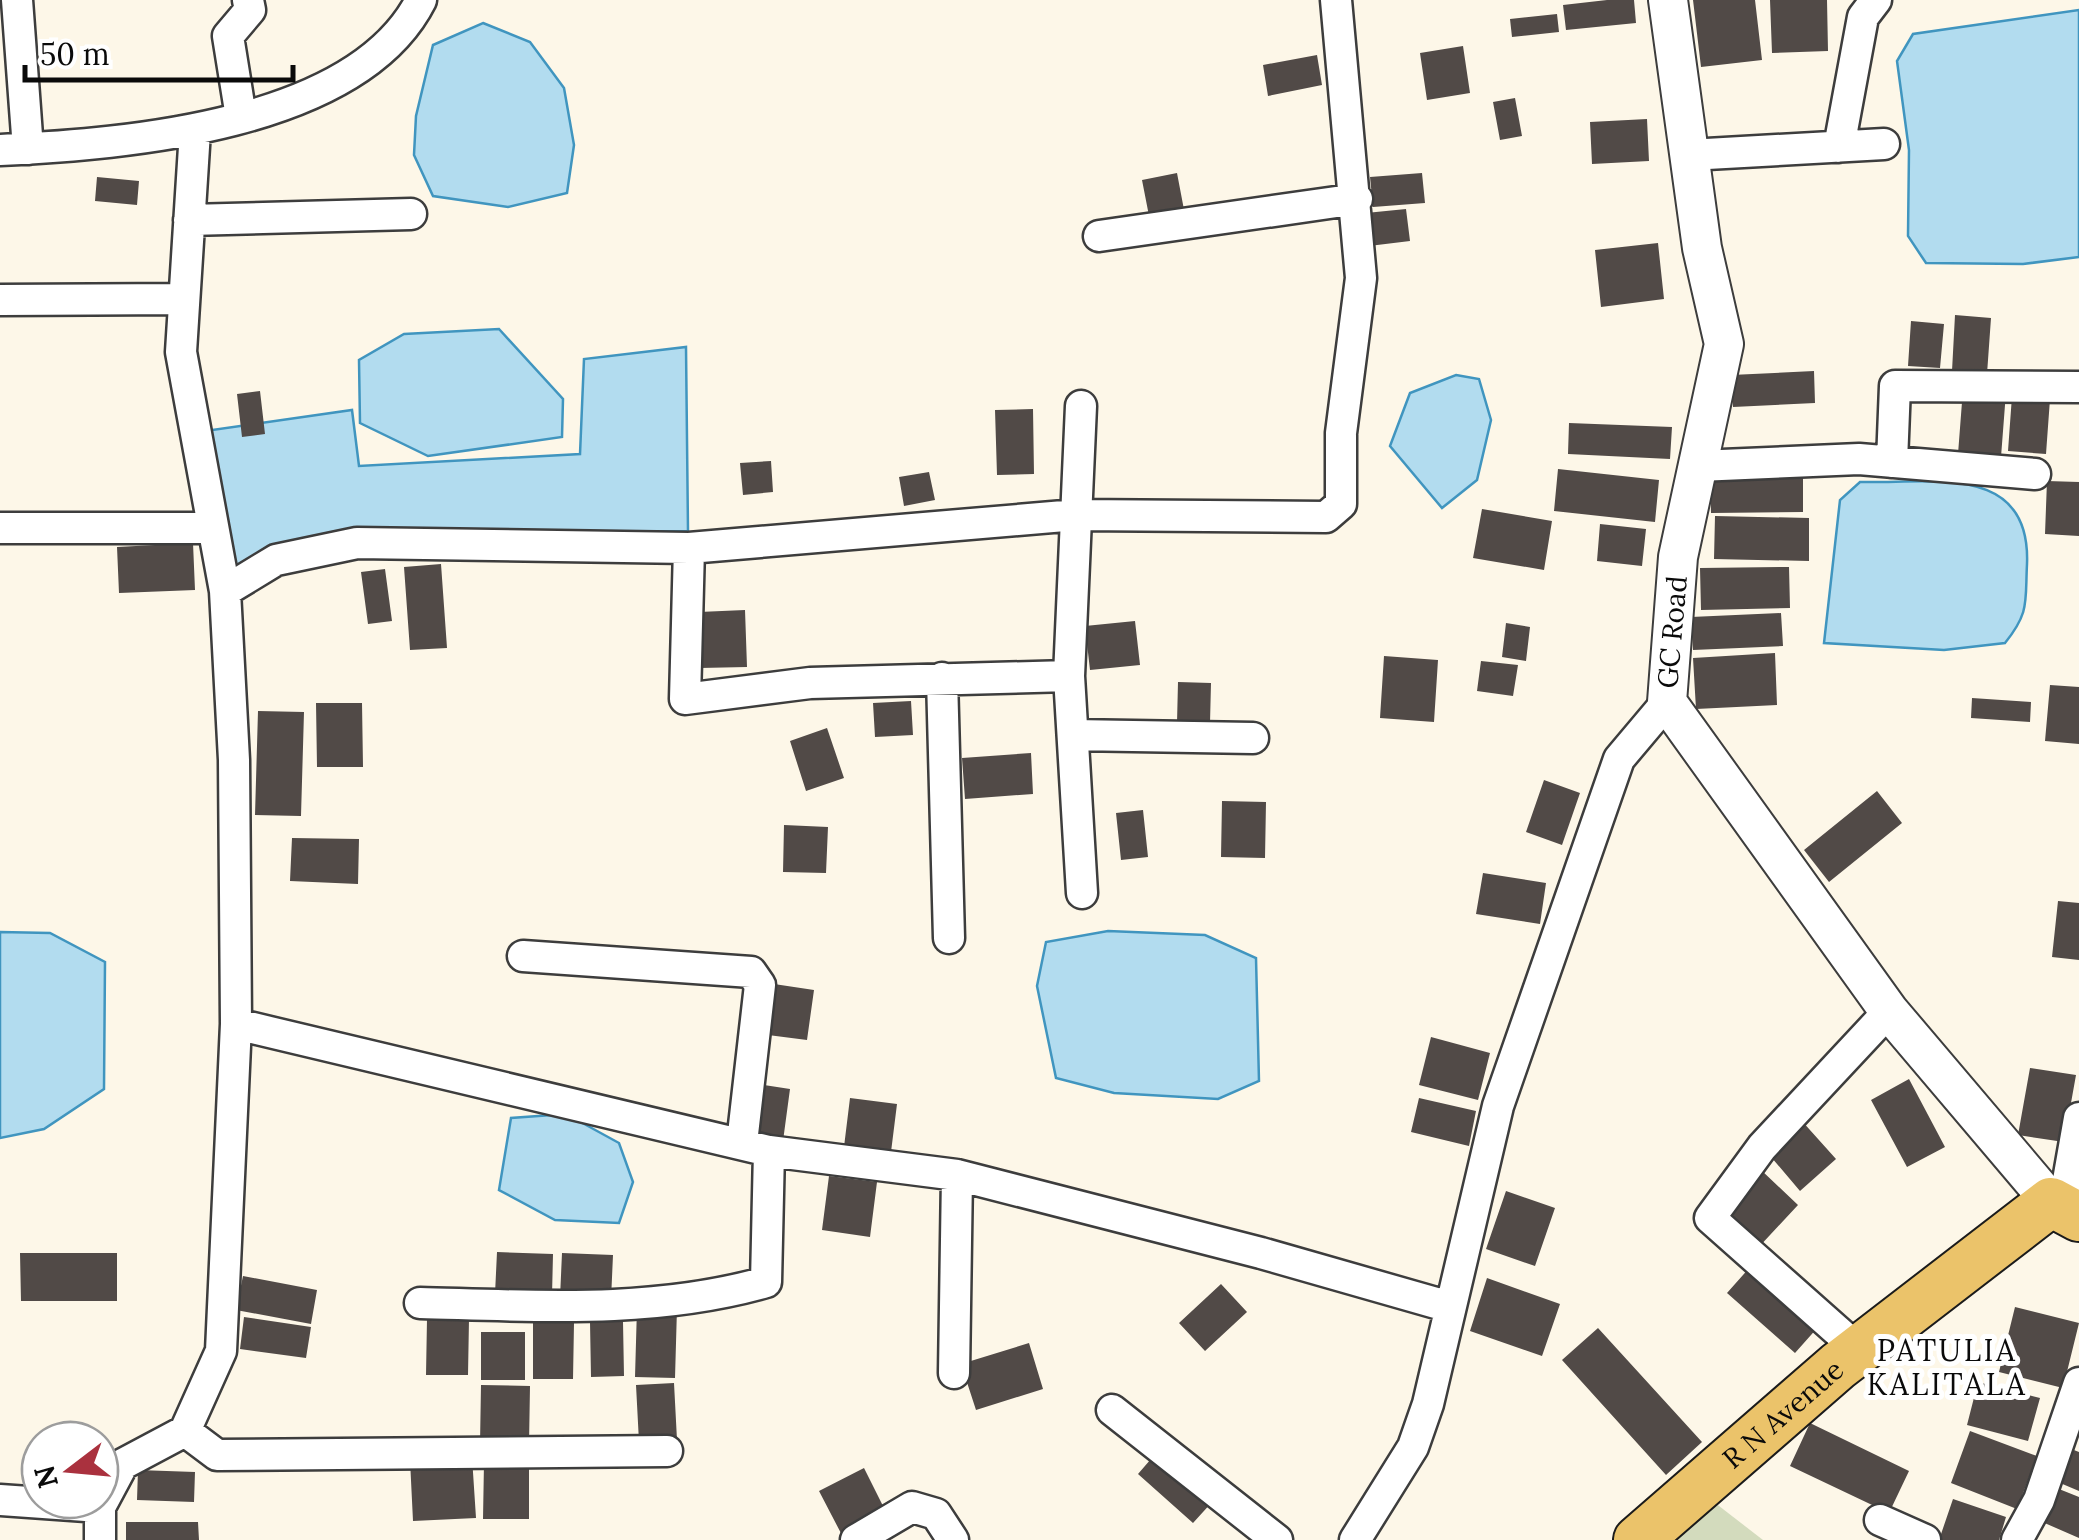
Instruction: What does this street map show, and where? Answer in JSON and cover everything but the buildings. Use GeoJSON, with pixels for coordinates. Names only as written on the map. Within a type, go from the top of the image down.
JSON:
{"type":"FeatureCollection","features":[{"type":"Feature","properties":{"kind":"main road","name":"R N Avenue"},"geometry":{"type":"LineString","coordinates":[[1638,1540],[1860,1351],[2064,1209]]}},
{"type":"Feature","properties":{"kind":"street"},"geometry":{"type":"LineString","coordinates":[[17,0],[14,150],[195,131],[312,96],[405,31],[420,0]]}},
{"type":"Feature","properties":{"kind":"street"},"geometry":{"type":"LineString","coordinates":[[241,117],[228,36],[250,10],[248,0]]}},
{"type":"Feature","properties":{"kind":"street"},"geometry":{"type":"LineString","coordinates":[[225,592],[276,560],[358,543],[688,548],[1076,515],[1326,517],[1336,512],[1342,504],[1341,433],[1361,278],[1357,199],[1336,0]]}},
{"type":"Feature","properties":{"kind":"street","name":"GC Road"},"geometry":{"type":"LineString","coordinates":[[1668,0],[1702,248],[1724,344],[1678,558],[1667,702],[1889,1011],[2064,1209]]}},
{"type":"Feature","properties":{"kind":"street"},"geometry":{"type":"LineString","coordinates":[[1838,147],[1863,17],[1876,0]]}},
{"type":"Feature","properties":{"kind":"street"},"geometry":{"type":"LineString","coordinates":[[120,1470],[123,1464],[185,1432],[221,1351],[236,1024],[234,760],[225,592],[181,352],[195,131]]}},
{"type":"Feature","properties":{"kind":"street"},"geometry":{"type":"LineString","coordinates":[[1689,155],[1884,144]]}},
{"type":"Feature","properties":{"kind":"street"},"geometry":{"type":"LineString","coordinates":[[1100,236],[1357,199]]}},
{"type":"Feature","properties":{"kind":"street"},"geometry":{"type":"LineString","coordinates":[[189,220],[411,214]]}},
{"type":"Feature","properties":{"kind":"street"},"geometry":{"type":"LineString","coordinates":[[0,300],[184,298]]}},
{"type":"Feature","properties":{"kind":"street"},"geometry":{"type":"LineString","coordinates":[[1892,462],[1895,386],[2079,387]]}},
{"type":"Feature","properties":{"kind":"street"},"geometry":{"type":"LineString","coordinates":[[1081,406],[1069,676],[1082,893]]}},
{"type":"Feature","properties":{"kind":"street"},"geometry":{"type":"LineString","coordinates":[[1698,466],[1859,459],[2035,474]]}},
{"type":"Feature","properties":{"kind":"street"},"geometry":{"type":"LineString","coordinates":[[0,528],[211,528]]}},
{"type":"Feature","properties":{"kind":"street"},"geometry":{"type":"LineString","coordinates":[[688,548],[685,699],[810,683],[1069,676]]}},
{"type":"Feature","properties":{"kind":"street"},"geometry":{"type":"LineString","coordinates":[[942,678],[949,938]]}},
{"type":"Feature","properties":{"kind":"street"},"geometry":{"type":"LineString","coordinates":[[1355,1540],[1413,1446],[1428,1404],[1498,1106],[1619,759],[1667,702]]}},
{"type":"Feature","properties":{"kind":"street"},"geometry":{"type":"LineString","coordinates":[[1073,735],[1253,738]]}},
{"type":"Feature","properties":{"kind":"street"},"geometry":{"type":"LineString","coordinates":[[420,1303],[579,1307],[710,1298],[766,1282],[755,1147],[760,986],[750,972],[523,956]]}},
{"type":"Feature","properties":{"kind":"street"},"geometry":{"type":"LineString","coordinates":[[1860,1351],[1710,1218],[1762,1147],[1889,1011]]}},
{"type":"Feature","properties":{"kind":"street"},"geometry":{"type":"LineString","coordinates":[[236,1024],[755,1147],[958,1175],[1260,1253],[1450,1308]]}},
{"type":"Feature","properties":{"kind":"street"},"geometry":{"type":"LineString","coordinates":[[2064,1209],[2079,1118]]}},
{"type":"Feature","properties":{"kind":"street"},"geometry":{"type":"LineString","coordinates":[[954,1373],[958,1175]]}},
{"type":"Feature","properties":{"kind":"street"},"geometry":{"type":"LineString","coordinates":[[2017,1540],[2039,1500],[2079,1383]]}},
{"type":"Feature","properties":{"kind":"street"},"geometry":{"type":"LineString","coordinates":[[1112,1410],[1277,1540]]}},
{"type":"Feature","properties":{"kind":"street"},"geometry":{"type":"LineString","coordinates":[[185,1432],[218,1455],[667,1451]]}},
{"type":"Feature","properties":{"kind":"street"},"geometry":{"type":"LineString","coordinates":[[856,1540],[912,1507],[923,1507],[936,1514],[953,1540]]}},
{"type":"Feature","properties":{"kind":"street"},"geometry":{"type":"LineString","coordinates":[[1880,1520],[1925,1540]]}},
{"type":"Feature","properties":{"kind":"green space"},"geometry":{"type":"Polygon","coordinates":[[[1710,1499],[1763,1540],[1669,1540],[1710,1499]]]}},
{"type":"Feature","properties":{"kind":"water"},"geometry":{"type":"Polygon","coordinates":[[[2079,10],[2079,257],[2023,264],[1926,263],[1908,236],[1909,150],[1897,61],[1913,34],[2079,10]]]}},
{"type":"Feature","properties":{"kind":"water"},"geometry":{"type":"Polygon","coordinates":[[[483,23],[530,42],[564,88],[574,145],[567,193],[508,207],[433,196],[414,155],[416,116],[433,45],[483,23]]]}},
{"type":"Feature","properties":{"kind":"water"},"geometry":{"type":"Polygon","coordinates":[[[499,329],[563,399],[562,437],[428,456],[360,423],[359,360],[404,334],[499,329]]]}},
{"type":"Feature","properties":{"kind":"water"},"geometry":{"type":"Polygon","coordinates":[[[686,347],[688,531],[391,534],[231,575],[205,431],[352,410],[359,466],[580,454],[584,359],[686,347]]]}},
{"type":"Feature","properties":{"kind":"water"},"geometry":{"type":"Polygon","coordinates":[[[1456,375],[1479,379],[1491,420],[1477,480],[1442,508],[1390,446],[1410,393],[1456,375]]]}},
{"type":"Feature","properties":{"kind":"water"},"geometry":{"type":"Polygon","coordinates":[[[1860,482],[1945,482],[1972,486],[1995,494],[2013,508],[2024,531],[2026,598],[2019,623],[2005,643],[1944,650],[1824,643],[1840,500],[1860,482]]]}},
{"type":"Feature","properties":{"kind":"water"},"geometry":{"type":"Polygon","coordinates":[[[1108,931],[1205,935],[1256,958],[1259,1081],[1218,1099],[1114,1093],[1056,1078],[1037,986],[1046,942],[1108,931]]]}},
{"type":"Feature","properties":{"kind":"water"},"geometry":{"type":"Polygon","coordinates":[[[0,932],[50,933],[105,962],[104,1089],[44,1129],[0,1138],[0,932]]]}},
{"type":"Feature","properties":{"kind":"water"},"geometry":{"type":"Polygon","coordinates":[[[566,1114],[619,1143],[633,1182],[619,1223],[555,1220],[499,1190],[511,1118],[566,1114]]]}},
{"type":"Feature","properties":{"kind":"district","name":"PATULIA KALITALA"},"geometry":{"type":"Point","coordinates":[1947,1367]}}]}
